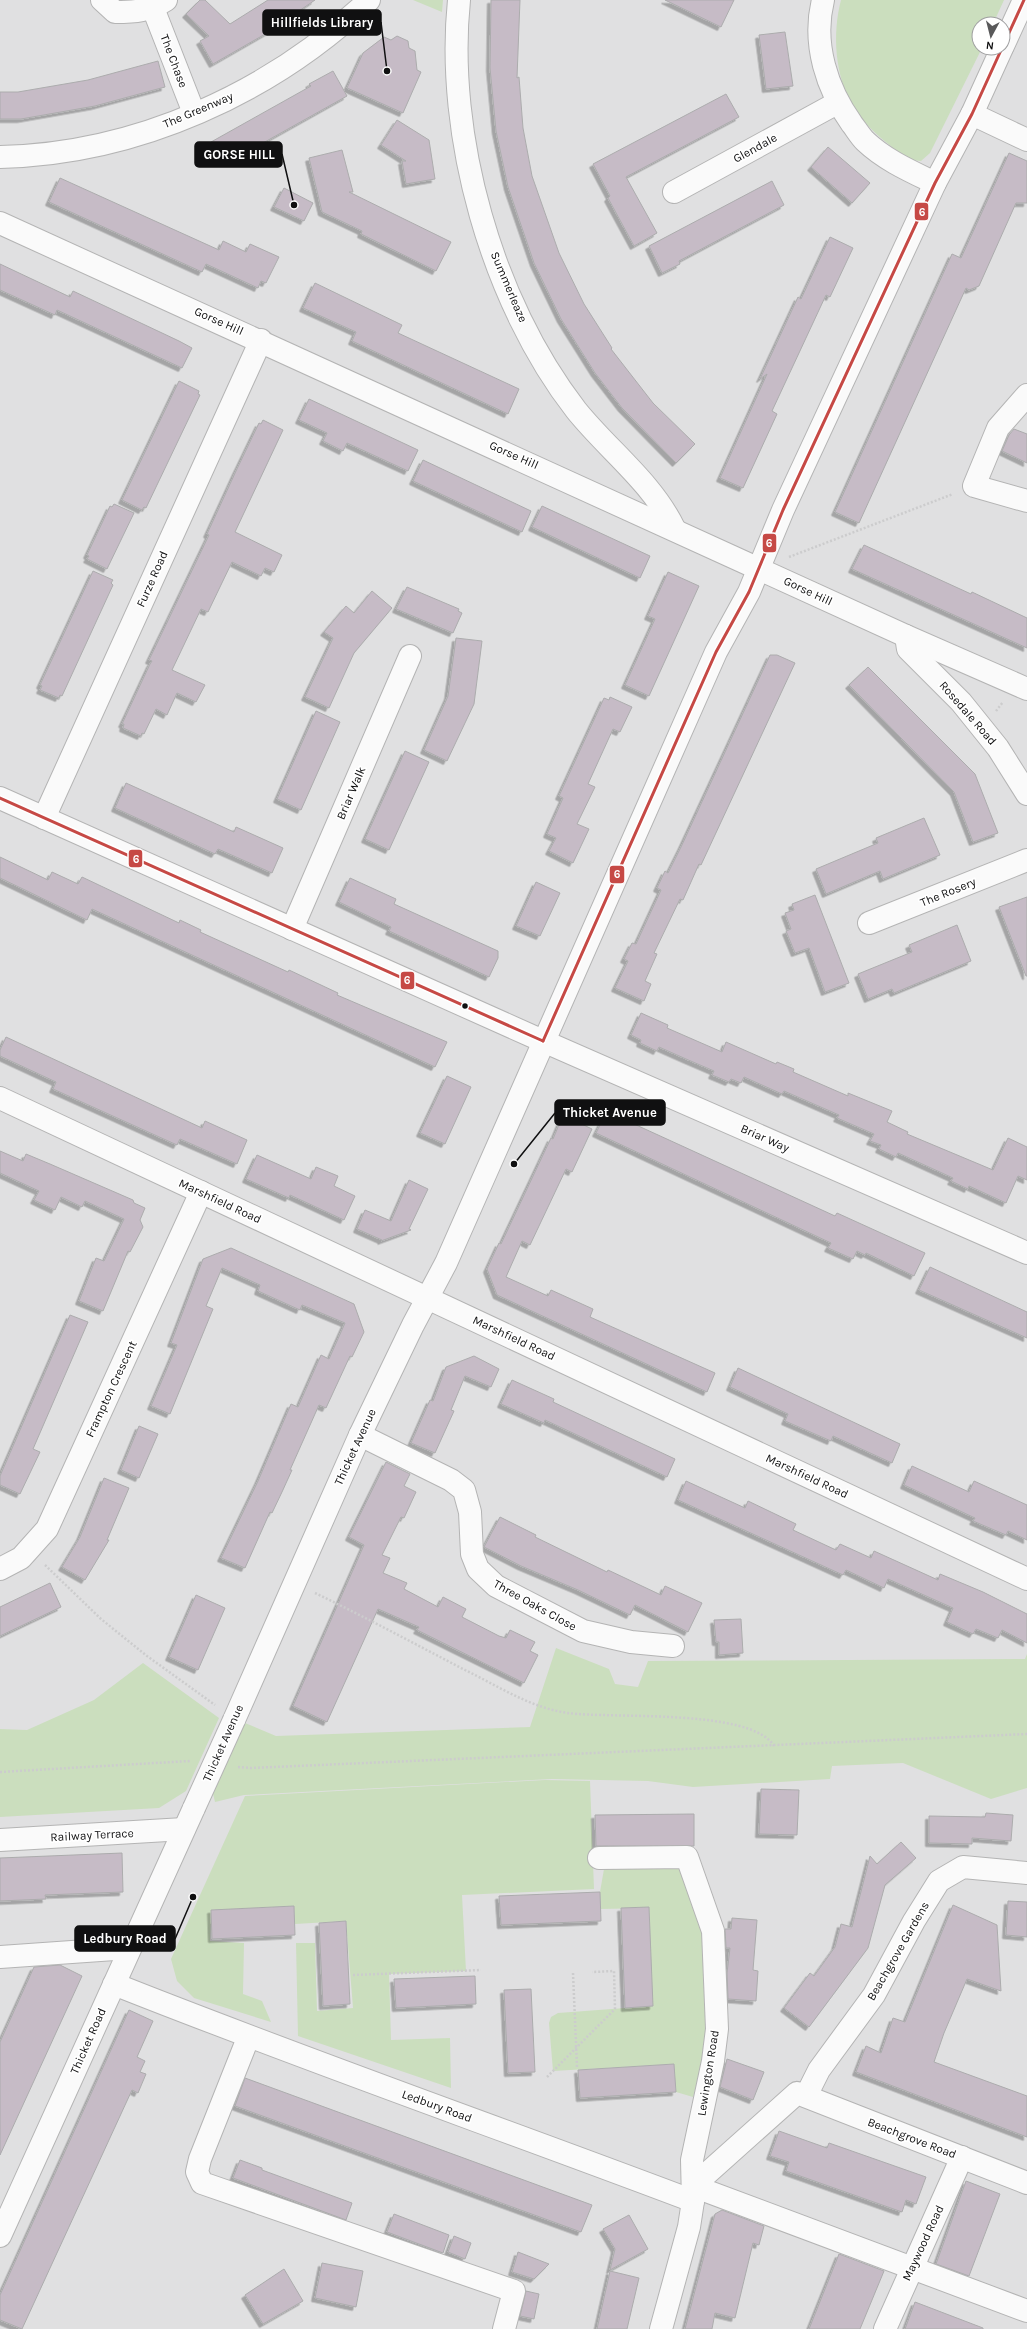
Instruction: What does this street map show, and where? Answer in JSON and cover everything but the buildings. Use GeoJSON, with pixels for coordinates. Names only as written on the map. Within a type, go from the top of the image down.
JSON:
{"type":"FeatureCollection","features":[{"type":"Feature","properties":{"kind":"street","name":"The Chase"},"geometry":{"type":"LineString","coordinates":[[102,0],[115,12],[135,12],[160,4],[194,113]]}},
{"type":"Feature","properties":{"kind":"street","name":"The Greenway"},"geometry":{"type":"LineString","coordinates":[[0,156],[81,148],[154,129],[194,113],[254,86],[292,63],[316,47],[369,0]]}},
{"type":"Feature","properties":{"kind":"street","name":"Summerleaze"},"geometry":{"type":"LineString","coordinates":[[459,0],[456,52],[457,87],[464,145],[485,226],[504,279],[524,324],[562,391],[592,429],[651,491],[662,506],[674,528]]}},
{"type":"Feature","properties":{"kind":"street"},"geometry":{"type":"LineString","coordinates":[[823,0],[820,28],[822,53],[826,77],[837,103],[864,140],[893,163],[935,183]]}},
{"type":"Feature","properties":{"kind":"street","name":"Thicket Avenue"},"geometry":{"type":"LineString","coordinates":[[1011,29],[1024,0]]}},
{"type":"Feature","properties":{"kind":"street","name":"Thicket Avenue"},"geometry":{"type":"LineString","coordinates":[[180,1838],[234,1720],[293,1582],[360,1435],[413,1325],[446,1263],[716,652],[759,569],[783,510],[935,183],[972,114],[999,56]]}},
{"type":"Feature","properties":{"kind":"street","name":"Glendale"},"geometry":{"type":"LineString","coordinates":[[674,192],[837,103]]}},
{"type":"Feature","properties":{"kind":"street"},"geometry":{"type":"LineString","coordinates":[[972,114],[1027,140]]}},
{"type":"Feature","properties":{"kind":"street","name":"Gorse Hill"},"geometry":{"type":"LineString","coordinates":[[0,223],[674,528],[759,569],[906,636],[1022,687]]}},
{"type":"Feature","properties":{"kind":"street","name":"Furze Road"},"geometry":{"type":"LineString","coordinates":[[44,818],[260,340]]}},
{"type":"Feature","properties":{"kind":"street"},"geometry":{"type":"LineString","coordinates":[[1027,395],[998,428],[974,486],[1027,501]]}},
{"type":"Feature","properties":{"kind":"street","name":"Rosedale Road"},"geometry":{"type":"LineString","coordinates":[[906,636],[908,649],[961,702],[998,748],[1027,794]]}},
{"type":"Feature","properties":{"kind":"street","name":"Briar Walk"},"geometry":{"type":"LineString","coordinates":[[292,929],[410,656]]}},
{"type":"Feature","properties":{"kind":"street","name":"Briar Way"},"geometry":{"type":"LineString","coordinates":[[0,798],[543,1041],[1027,1253]]}},
{"type":"Feature","properties":{"kind":"street","name":"The Rosery"},"geometry":{"type":"LineString","coordinates":[[869,923],[1027,860]]}},
{"type":"Feature","properties":{"kind":"street","name":"Marshfield Road"},"geometry":{"type":"LineString","coordinates":[[0,1098],[1027,1579]]}},
{"type":"Feature","properties":{"kind":"street","name":"Frampton Crescent"},"geometry":{"type":"LineString","coordinates":[[0,1569],[22,1558],[46,1529],[201,1192]]}},
{"type":"Feature","properties":{"kind":"street","name":"Three Oaks Close"},"geometry":{"type":"LineString","coordinates":[[360,1435],[451,1480],[464,1490],[470,1512],[472,1554],[478,1569],[496,1586],[583,1631],[631,1642],[673,1646]]}},
{"type":"Feature","properties":{"kind":"street","name":"Railway Terrace"},"geometry":{"type":"LineString","coordinates":[[0,1840],[180,1838]]}},
{"type":"Feature","properties":{"kind":"street","name":"Thicket Road"},"geometry":{"type":"LineString","coordinates":[[0,2236],[180,1838]]}},
{"type":"Feature","properties":{"kind":"street","name":"Lewington Road"},"geometry":{"type":"LineString","coordinates":[[599,1858],[687,1857],[713,1931],[717,2029],[713,2061],[692,2160],[693,2193],[689,2227],[661,2329]]}},
{"type":"Feature","properties":{"kind":"street","name":"Beachgrove Gardens"},"geometry":{"type":"LineString","coordinates":[[802,2095],[874,1995],[914,1921],[939,1880],[963,1867],[1027,1873]]}},
{"type":"Feature","properties":{"kind":"street"},"geometry":{"type":"LineString","coordinates":[[0,1956],[129,1948]]}},
{"type":"Feature","properties":{"kind":"street","name":"Ledbury Road"},"geometry":{"type":"LineString","coordinates":[[114,1984],[248,2038],[911,2268],[1027,2311]]}},
{"type":"Feature","properties":{"kind":"street"},"geometry":{"type":"LineString","coordinates":[[248,2038],[200,2159],[197,2172],[202,2183],[514,2290],[504,2329]]}},
{"type":"Feature","properties":{"kind":"street"},"geometry":{"type":"LineString","coordinates":[[693,2193],[802,2095]]}},
{"type":"Feature","properties":{"kind":"street","name":"Beachgrove Road"},"geometry":{"type":"LineString","coordinates":[[802,2095],[1027,2183]]}},
{"type":"Feature","properties":{"kind":"street","name":"Maywood Road"},"geometry":{"type":"LineString","coordinates":[[885,2329],[962,2157]]}},
{"type":"Feature","properties":{"kind":"path"},"geometry":{"type":"LineString","coordinates":[[759,569],[974,486]]}},
{"type":"Feature","properties":{"kind":"path"},"geometry":{"type":"LineString","coordinates":[[982,728],[1022,687]]}},
{"type":"Feature","properties":{"kind":"path"},"geometry":{"type":"LineString","coordinates":[[29,1549],[101,1618],[147,1656],[234,1720]]}},
{"type":"Feature","properties":{"kind":"path"},"geometry":{"type":"LineString","coordinates":[[293,1582],[526,1701],[567,1713],[719,1720],[745,1728],[770,1739],[775,1746]]}},
{"type":"Feature","properties":{"kind":"path"},"geometry":{"type":"LineString","coordinates":[[236,1766],[251,1768],[1027,1734]]}},
{"type":"Feature","properties":{"kind":"path"},"geometry":{"type":"LineString","coordinates":[[0,1772],[198,1762]]}},
{"type":"Feature","properties":{"kind":"path"},"geometry":{"type":"LineString","coordinates":[[353,1975],[481,1970]]}},
{"type":"Feature","properties":{"kind":"path"},"geometry":{"type":"LineString","coordinates":[[547,2077],[615,2009],[614,1971],[592,1972]]}},
{"type":"Feature","properties":{"kind":"path"},"geometry":{"type":"LineString","coordinates":[[573,1973],[577,2067]]}},
{"type":"Feature","properties":{"kind":"green space"},"geometry":{"type":"Polygon","coordinates":[[[413,0],[443,0],[442,12],[413,0]]]}},
{"type":"Feature","properties":{"kind":"green space"},"geometry":{"type":"Polygon","coordinates":[[[841,0],[1004,0],[997,16],[971,16],[971,56],[978,56],[930,153],[921,161],[907,158],[895,150],[865,122],[853,107],[842,82],[839,68],[836,41],[838,13],[841,0]]]}},
{"type":"Feature","properties":{"kind":"green space"},"geometry":{"type":"Polygon","coordinates":[[[556,1648],[609,1669],[615,1684],[638,1687],[648,1661],[1025,1659],[1027,1654],[1027,1788],[991,1799],[903,1763],[832,1766],[830,1779],[693,1787],[648,1781],[552,1779],[244,1795],[215,1802],[212,1789],[245,1723],[276,1736],[530,1727],[556,1648]]]}},
{"type":"Feature","properties":{"kind":"green space"},"geometry":{"type":"Polygon","coordinates":[[[143,1663],[219,1718],[186,1791],[159,1808],[0,1817],[0,1729],[27,1730],[94,1700],[143,1663]]]}},
{"type":"Feature","properties":{"kind":"green space"},"geometry":{"type":"Polygon","coordinates":[[[545,1780],[590,1781],[594,1889],[462,1895],[466,1971],[389,1974],[391,2040],[450,2038],[451,2088],[298,2036],[296,1943],[315,1943],[317,2011],[353,2008],[346,1921],[295,1924],[294,1906],[211,1910],[210,1941],[244,1943],[243,1994],[262,2001],[271,2022],[194,1998],[177,1981],[171,1959],[245,1796],[545,1780]]]}},
{"type":"Feature","properties":{"kind":"green space"},"geometry":{"type":"Polygon","coordinates":[[[688,1864],[707,1935],[705,2052],[693,2097],[676,2092],[674,2064],[553,2071],[549,2023],[551,2017],[558,2013],[652,2006],[649,1908],[601,1909],[600,1892],[604,1869],[688,1864]]]}},
{"type":"Feature","properties":{"kind":"transit line","name":"6"},"geometry":{"type":"LineString","coordinates":[[1011,28],[1024,0]]}},
{"type":"Feature","properties":{"kind":"transit line","name":"6"},"geometry":{"type":"LineString","coordinates":[[543,1041],[716,652],[749,592],[783,510],[935,183],[972,114],[998,56]]}},
{"type":"Feature","properties":{"kind":"transit line","name":"6"},"geometry":{"type":"LineString","coordinates":[[0,798],[543,1041]]}},
{"type":"Feature","properties":{"kind":"place","name":"Hillfields Library"},"geometry":{"type":"Point","coordinates":[387,71]}},
{"type":"Feature","properties":{"kind":"place","name":"GORSE HILL"},"geometry":{"type":"Point","coordinates":[294,205]}},
{"type":"Feature","properties":{"kind":"place","name":"Thicket Avenue"},"geometry":{"type":"Point","coordinates":[514,1164]}},
{"type":"Feature","properties":{"kind":"place","name":"Ledbury Road"},"geometry":{"type":"Point","coordinates":[193,1897]}}]}
